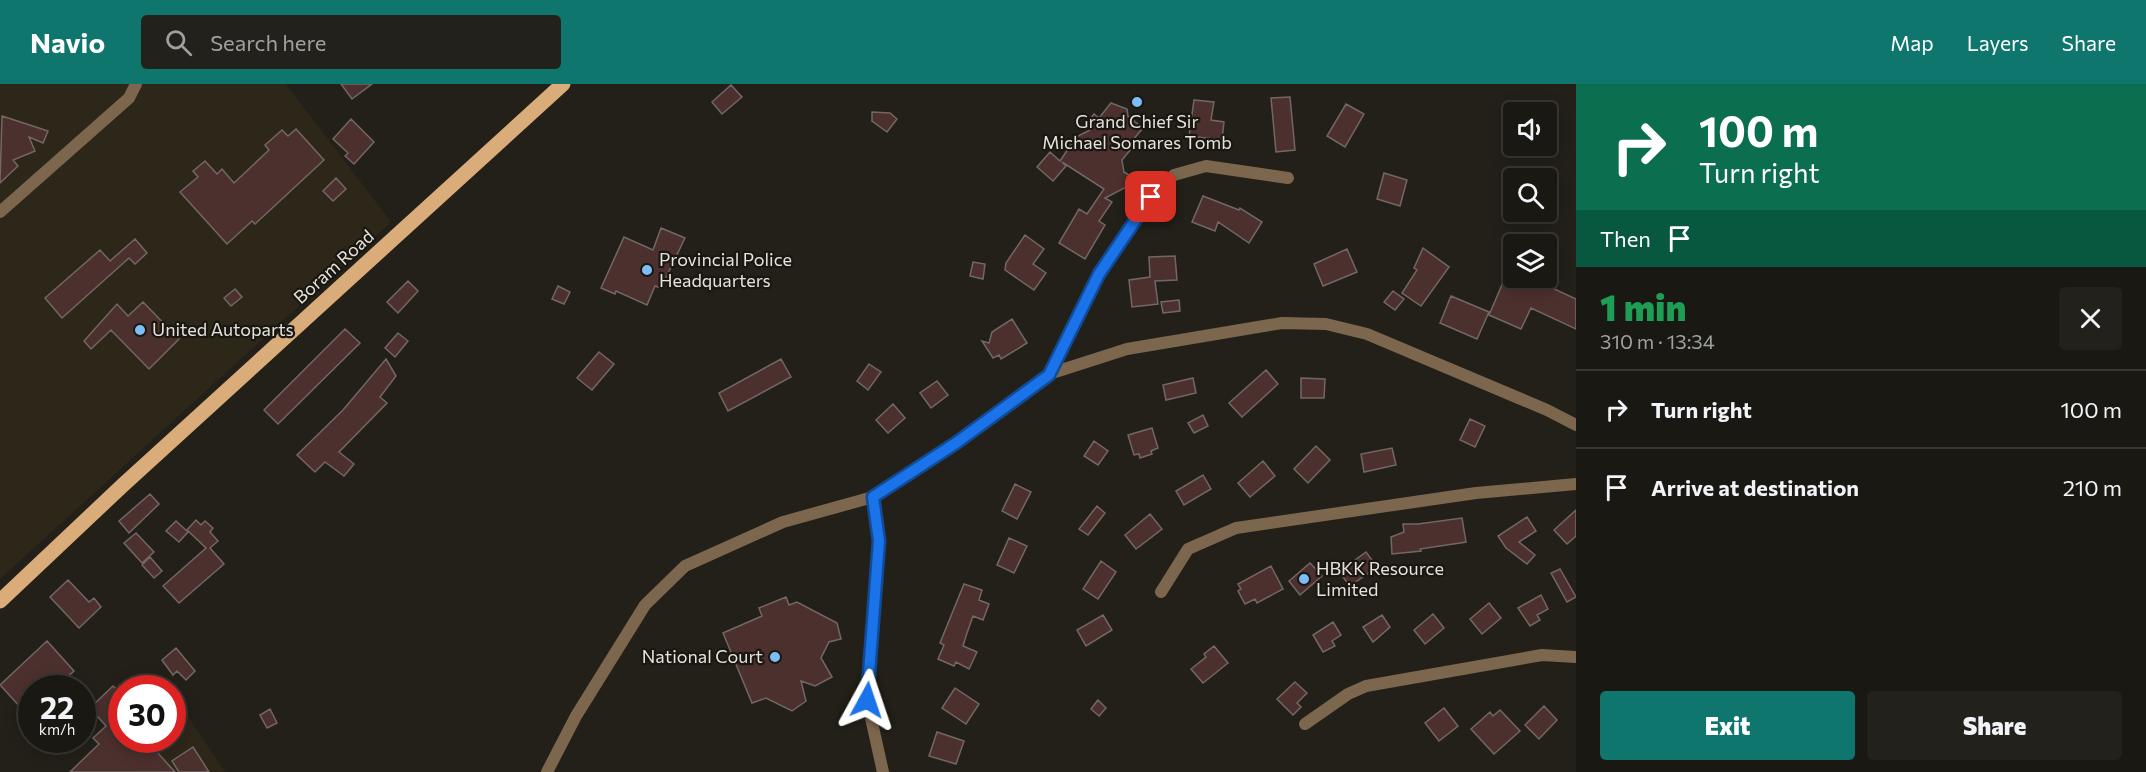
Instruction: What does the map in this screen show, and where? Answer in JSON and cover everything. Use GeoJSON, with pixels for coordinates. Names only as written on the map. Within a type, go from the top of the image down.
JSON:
{"type":"FeatureCollection","features":[{"type":"Feature","properties":{"kind":"main road","name":"Boram Road"},"geometry":{"type":"LineString","coordinates":[[0,601],[123,485],[563,84]]}},
{"type":"Feature","properties":{"kind":"street"},"geometry":{"type":"LineString","coordinates":[[0,212],[129,98],[136,84]]}},
{"type":"Feature","properties":{"kind":"street"},"geometry":{"type":"LineString","coordinates":[[1049,375],[1099,274],[1151,197],[1174,175],[1206,166],[1288,178]]}},
{"type":"Feature","properties":{"kind":"street"},"geometry":{"type":"LineString","coordinates":[[547,772],[576,716],[645,605],[685,566],[783,522],[873,497],[956,443],[1049,375],[1127,349],[1282,323],[1326,324],[1367,334],[1576,425]]}},
{"type":"Feature","properties":{"kind":"street"},"geometry":{"type":"LineString","coordinates":[[1161,592],[1188,549],[1236,528],[1476,493],[1576,484]]}},
{"type":"Feature","properties":{"kind":"street"},"geometry":{"type":"LineString","coordinates":[[873,497],[879,541],[867,700],[883,772]]}},
{"type":"Feature","properties":{"kind":"street"},"geometry":{"type":"LineString","coordinates":[[1305,724],[1348,694],[1366,686],[1542,655],[1576,657]]}},
{"type":"Feature","properties":{"kind":"shaded area"},"geometry":{"type":"Polygon","coordinates":[[[0,84],[286,84],[391,222],[0,579],[0,84]]]}},
{"type":"Feature","properties":{"kind":"shaded area"},"geometry":{"type":"Polygon","coordinates":[[[186,714],[225,772],[120,772],[141,753],[186,753],[186,714]]]}},
{"type":"Feature","properties":{"kind":"building"},"geometry":{"type":"Polygon","coordinates":[[[341,84],[372,84],[352,99],[341,84]]]}},
{"type":"Feature","properties":{"kind":"building"},"geometry":{"type":"Polygon","coordinates":[[[731,85],[742,97],[722,114],[712,102],[731,85]]]}},
{"type":"Feature","properties":{"kind":"building"},"geometry":{"type":"Polygon","coordinates":[[[1290,97],[1295,150],[1276,152],[1271,98],[1290,97]]]}},
{"type":"Feature","properties":{"kind":"building"},"geometry":{"type":"Polygon","coordinates":[[[1194,100],[1214,102],[1211,120],[1224,122],[1222,140],[1189,136],[1194,100]]]}},
{"type":"Feature","properties":{"kind":"building"},"geometry":{"type":"Polygon","coordinates":[[[1111,103],[1127,109],[1128,116],[1143,128],[1132,141],[1135,144],[1122,160],[1124,172],[1129,175],[1130,185],[1105,198],[1112,202],[1099,221],[1105,225],[1085,259],[1059,243],[1079,209],[1087,214],[1104,189],[1062,162],[1066,166],[1053,181],[1037,167],[1050,152],[1060,161],[1076,137],[1092,129],[1086,124],[1094,114],[1099,118],[1111,103]]]}},
{"type":"Feature","properties":{"kind":"building"},"geometry":{"type":"Polygon","coordinates":[[[1346,104],[1364,114],[1345,147],[1327,136],[1346,104]]]}},
{"type":"Feature","properties":{"kind":"building"},"geometry":{"type":"Polygon","coordinates":[[[872,112],[890,113],[897,119],[887,132],[872,121],[872,112]]]}},
{"type":"Feature","properties":{"kind":"building"},"geometry":{"type":"Polygon","coordinates":[[[2,116],[48,131],[43,143],[29,137],[35,151],[13,160],[18,166],[0,183],[2,116]]]}},
{"type":"Feature","properties":{"kind":"building"},"geometry":{"type":"Polygon","coordinates":[[[351,119],[374,142],[354,164],[345,156],[348,153],[333,139],[351,119]]]}},
{"type":"Feature","properties":{"kind":"building"},"geometry":{"type":"Polygon","coordinates":[[[296,129],[324,160],[255,224],[252,221],[227,244],[180,192],[198,177],[193,171],[205,161],[217,174],[222,169],[234,183],[269,150],[265,145],[282,130],[288,136],[296,129]]]}},
{"type":"Feature","properties":{"kind":"building"},"geometry":{"type":"Polygon","coordinates":[[[1384,173],[1407,180],[1400,206],[1377,199],[1384,173]]]}},
{"type":"Feature","properties":{"kind":"building"},"geometry":{"type":"Polygon","coordinates":[[[336,178],[346,189],[333,201],[323,191],[336,178]]]}},
{"type":"Feature","properties":{"kind":"building"},"geometry":{"type":"Polygon","coordinates":[[[1203,196],[1239,210],[1240,208],[1262,222],[1249,243],[1218,222],[1215,231],[1192,222],[1203,196]]]}},
{"type":"Feature","properties":{"kind":"building"},"geometry":{"type":"Polygon","coordinates":[[[661,228],[685,238],[661,288],[655,286],[647,305],[616,291],[615,294],[601,288],[624,237],[653,250],[661,228]]]}},
{"type":"Feature","properties":{"kind":"building"},"geometry":{"type":"Polygon","coordinates":[[[1025,235],[1044,249],[1033,264],[1046,273],[1034,290],[1005,270],[1006,263],[1025,235]]]}},
{"type":"Feature","properties":{"kind":"building"},"geometry":{"type":"Polygon","coordinates":[[[135,239],[147,253],[135,264],[129,258],[62,318],[45,298],[100,250],[110,261],[135,239]]]}},
{"type":"Feature","properties":{"kind":"building"},"geometry":{"type":"Polygon","coordinates":[[[1423,248],[1449,267],[1421,306],[1402,293],[1417,270],[1414,268],[1423,248]]]}},
{"type":"Feature","properties":{"kind":"building"},"geometry":{"type":"Polygon","coordinates":[[[1347,249],[1357,272],[1323,286],[1314,264],[1347,249]]]}},
{"type":"Feature","properties":{"kind":"building"},"geometry":{"type":"Polygon","coordinates":[[[1175,256],[1177,280],[1155,281],[1158,304],[1132,307],[1129,280],[1150,277],[1149,257],[1175,256]]]}},
{"type":"Feature","properties":{"kind":"building"},"geometry":{"type":"Polygon","coordinates":[[[973,262],[985,264],[983,279],[970,276],[973,262]]]}},
{"type":"Feature","properties":{"kind":"building"},"geometry":{"type":"Polygon","coordinates":[[[408,281],[418,291],[398,313],[387,302],[408,281]]]}},
{"type":"Feature","properties":{"kind":"building"},"geometry":{"type":"Polygon","coordinates":[[[1503,282],[1503,288],[1552,288],[1576,299],[1576,329],[1531,308],[1521,329],[1489,315],[1503,282]]]}},
{"type":"Feature","properties":{"kind":"building"},"geometry":{"type":"Polygon","coordinates":[[[558,286],[570,292],[564,304],[552,299],[558,286]]]}},
{"type":"Feature","properties":{"kind":"building"},"geometry":{"type":"Polygon","coordinates":[[[235,289],[242,297],[231,306],[224,298],[235,289]]]}},
{"type":"Feature","properties":{"kind":"building"},"geometry":{"type":"Polygon","coordinates":[[[1393,291],[1404,299],[1395,310],[1384,302],[1393,291]]]}},
{"type":"Feature","properties":{"kind":"building"},"geometry":{"type":"Polygon","coordinates":[[[1451,296],[1489,312],[1477,339],[1440,323],[1451,296]]]}},
{"type":"Feature","properties":{"kind":"building"},"geometry":{"type":"Polygon","coordinates":[[[1179,300],[1180,311],[1163,313],[1161,302],[1179,300]]]}},
{"type":"Feature","properties":{"kind":"building","name":"United Autoparts"},"geometry":{"type":"Polygon","coordinates":[[[143,302],[179,339],[149,369],[111,330],[91,349],[84,341],[117,304],[128,316],[143,302]]]}},
{"type":"Feature","properties":{"kind":"building"},"geometry":{"type":"Polygon","coordinates":[[[1012,319],[1027,343],[1001,359],[999,355],[993,358],[982,341],[989,343],[992,332],[1012,319]]]}},
{"type":"Feature","properties":{"kind":"building"},"geometry":{"type":"Polygon","coordinates":[[[345,329],[360,343],[278,424],[264,410],[345,329]]]}},
{"type":"Feature","properties":{"kind":"building"},"geometry":{"type":"Polygon","coordinates":[[[398,333],[408,341],[395,357],[385,348],[398,333]]]}},
{"type":"Feature","properties":{"kind":"building"},"geometry":{"type":"Polygon","coordinates":[[[599,352],[614,364],[592,390],[577,378],[599,352]]]}},
{"type":"Feature","properties":{"kind":"building"},"geometry":{"type":"Polygon","coordinates":[[[386,359],[396,376],[380,397],[387,403],[339,452],[354,464],[344,476],[325,462],[315,472],[297,455],[343,410],[386,359]]]}},
{"type":"Feature","properties":{"kind":"building"},"geometry":{"type":"Polygon","coordinates":[[[781,359],[791,377],[728,411],[719,393],[781,359]]]}},
{"type":"Feature","properties":{"kind":"building"},"geometry":{"type":"Polygon","coordinates":[[[869,364],[881,372],[868,390],[857,381],[869,364]]]}},
{"type":"Feature","properties":{"kind":"building"},"geometry":{"type":"Polygon","coordinates":[[[1266,370],[1278,384],[1242,417],[1229,403],[1266,370]]]}},
{"type":"Feature","properties":{"kind":"building"},"geometry":{"type":"Polygon","coordinates":[[[1193,378],[1196,393],[1166,400],[1163,385],[1193,378]]]}},
{"type":"Feature","properties":{"kind":"building"},"geometry":{"type":"Polygon","coordinates":[[[1301,378],[1325,379],[1324,398],[1301,398],[1301,378]]]}},
{"type":"Feature","properties":{"kind":"building"},"geometry":{"type":"Polygon","coordinates":[[[937,381],[948,395],[931,408],[920,393],[937,381]]]}},
{"type":"Feature","properties":{"kind":"building"},"geometry":{"type":"Polygon","coordinates":[[[893,404],[905,418],[888,433],[876,420],[893,404]]]}},
{"type":"Feature","properties":{"kind":"building"},"geometry":{"type":"Polygon","coordinates":[[[1203,415],[1208,426],[1194,433],[1188,423],[1203,415]]]}},
{"type":"Feature","properties":{"kind":"building"},"geometry":{"type":"Polygon","coordinates":[[[1470,419],[1485,426],[1475,447],[1460,440],[1470,419]]]}},
{"type":"Feature","properties":{"kind":"building"},"geometry":{"type":"Polygon","coordinates":[[[1152,428],[1158,448],[1151,451],[1152,454],[1140,458],[1139,454],[1134,455],[1128,435],[1152,428]]]}},
{"type":"Feature","properties":{"kind":"building"},"geometry":{"type":"Polygon","coordinates":[[[1094,441],[1108,451],[1098,465],[1084,456],[1094,441]]]}},
{"type":"Feature","properties":{"kind":"building"},"geometry":{"type":"Polygon","coordinates":[[[1316,446],[1330,460],[1308,483],[1294,469],[1316,446]]]}},
{"type":"Feature","properties":{"kind":"building"},"geometry":{"type":"Polygon","coordinates":[[[1392,448],[1396,465],[1364,472],[1361,454],[1392,448]]]}},
{"type":"Feature","properties":{"kind":"building"},"geometry":{"type":"Polygon","coordinates":[[[1263,461],[1275,476],[1250,497],[1238,483],[1263,461]]]}},
{"type":"Feature","properties":{"kind":"building"},"geometry":{"type":"Polygon","coordinates":[[[1203,475],[1211,489],[1184,505],[1176,491],[1203,475]]]}},
{"type":"Feature","properties":{"kind":"building"},"geometry":{"type":"Polygon","coordinates":[[[1015,484],[1031,492],[1017,519],[1002,511],[1015,484]]]}},
{"type":"Feature","properties":{"kind":"building"},"geometry":{"type":"Polygon","coordinates":[[[150,494],[159,504],[129,533],[119,521],[150,494]]]}},
{"type":"Feature","properties":{"kind":"building"},"geometry":{"type":"Polygon","coordinates":[[[1097,506],[1105,513],[1088,535],[1079,529],[1097,506]]]}},
{"type":"Feature","properties":{"kind":"building"},"geometry":{"type":"Polygon","coordinates":[[[1576,510],[1576,536],[1567,544],[1554,530],[1576,510]]]}},
{"type":"Feature","properties":{"kind":"building"},"geometry":{"type":"Polygon","coordinates":[[[1150,514],[1162,529],[1136,549],[1125,535],[1150,514]]]}},
{"type":"Feature","properties":{"kind":"building"},"geometry":{"type":"Polygon","coordinates":[[[1527,517],[1536,531],[1519,542],[1535,555],[1527,564],[1506,548],[1498,536],[1527,517]]]}},
{"type":"Feature","properties":{"kind":"building"},"geometry":{"type":"Polygon","coordinates":[[[1462,518],[1466,542],[1392,554],[1391,537],[1404,532],[1403,524],[1462,518]]]}},
{"type":"Feature","properties":{"kind":"building"},"geometry":{"type":"Polygon","coordinates":[[[196,520],[201,525],[205,521],[213,528],[210,532],[218,541],[210,548],[224,564],[179,603],[163,586],[206,548],[187,530],[196,520]]]}},
{"type":"Feature","properties":{"kind":"building"},"geometry":{"type":"Polygon","coordinates":[[[176,521],[188,532],[179,542],[166,531],[176,521]]]}},
{"type":"Feature","properties":{"kind":"building"},"geometry":{"type":"Polygon","coordinates":[[[136,533],[154,552],[142,563],[124,543],[136,533]]]}},
{"type":"Feature","properties":{"kind":"building"},"geometry":{"type":"Polygon","coordinates":[[[1009,538],[1027,546],[1014,573],[997,565],[1009,538]]]}},
{"type":"Feature","properties":{"kind":"building"},"geometry":{"type":"Polygon","coordinates":[[[1366,552],[1377,567],[1350,586],[1339,572],[1366,552]]]}},
{"type":"Feature","properties":{"kind":"building"},"geometry":{"type":"Polygon","coordinates":[[[150,557],[162,571],[154,578],[142,565],[150,557]]]}},
{"type":"Feature","properties":{"kind":"building"},"geometry":{"type":"Polygon","coordinates":[[[1101,561],[1116,572],[1098,599],[1083,589],[1101,561]]]}},
{"type":"Feature","properties":{"kind":"building"},"geometry":{"type":"Polygon","coordinates":[[[1310,563],[1322,576],[1300,595],[1289,581],[1310,563]]]}},
{"type":"Feature","properties":{"kind":"building"},"geometry":{"type":"Polygon","coordinates":[[[1271,566],[1283,589],[1257,603],[1255,599],[1245,604],[1238,591],[1241,589],[1238,584],[1271,566]]]}},
{"type":"Feature","properties":{"kind":"building"},"geometry":{"type":"Polygon","coordinates":[[[1560,569],[1576,597],[1567,602],[1551,573],[1560,569]]]}},
{"type":"Feature","properties":{"kind":"building"},"geometry":{"type":"Polygon","coordinates":[[[68,580],[89,602],[94,598],[101,607],[79,628],[50,597],[68,580]]]}},
{"type":"Feature","properties":{"kind":"building"},"geometry":{"type":"Polygon","coordinates":[[[964,584],[982,590],[979,600],[989,604],[983,620],[973,616],[966,636],[963,646],[977,652],[969,669],[956,662],[954,666],[938,659],[944,645],[940,643],[964,584]]]}},
{"type":"Feature","properties":{"kind":"building"},"geometry":{"type":"Polygon","coordinates":[[[1541,595],[1548,609],[1537,615],[1540,620],[1530,626],[1518,608],[1541,595]]]}},
{"type":"Feature","properties":{"kind":"building","name":"National Court"},"geometry":{"type":"Polygon","coordinates":[[[786,597],[789,605],[797,602],[837,623],[841,639],[829,642],[821,658],[832,677],[815,686],[801,681],[806,701],[792,711],[766,698],[752,703],[723,633],[762,616],[759,608],[786,597]]]}},
{"type":"Feature","properties":{"kind":"building"},"geometry":{"type":"Polygon","coordinates":[[[1489,603],[1501,618],[1482,634],[1470,619],[1489,603]]]}},
{"type":"Feature","properties":{"kind":"building"},"geometry":{"type":"Polygon","coordinates":[[[1433,614],[1444,628],[1425,644],[1414,630],[1433,614]]]}},
{"type":"Feature","properties":{"kind":"building"},"geometry":{"type":"Polygon","coordinates":[[[1103,615],[1112,630],[1086,646],[1077,630],[1103,615]]]}},
{"type":"Feature","properties":{"kind":"building"},"geometry":{"type":"Polygon","coordinates":[[[1382,615],[1390,627],[1373,642],[1363,627],[1382,615]]]}},
{"type":"Feature","properties":{"kind":"building"},"geometry":{"type":"Polygon","coordinates":[[[1333,622],[1341,635],[1332,641],[1335,646],[1323,652],[1313,635],[1333,622]]]}},
{"type":"Feature","properties":{"kind":"building"},"geometry":{"type":"Polygon","coordinates":[[[47,641],[74,671],[70,675],[18,675],[18,705],[0,685],[47,641]]]}},
{"type":"Feature","properties":{"kind":"building"},"geometry":{"type":"Polygon","coordinates":[[[1214,646],[1228,663],[1203,683],[1191,669],[1206,657],[1204,654],[1214,646]]]}},
{"type":"Feature","properties":{"kind":"building"},"geometry":{"type":"Polygon","coordinates":[[[176,648],[195,671],[186,680],[186,675],[181,675],[177,671],[173,675],[162,660],[176,648]]]}},
{"type":"Feature","properties":{"kind":"building"},"geometry":{"type":"Polygon","coordinates":[[[1295,682],[1307,693],[1297,703],[1301,707],[1293,715],[1277,699],[1295,682]]]}},
{"type":"Feature","properties":{"kind":"building"},"geometry":{"type":"Polygon","coordinates":[[[955,688],[979,704],[966,724],[942,708],[955,688]]]}},
{"type":"Feature","properties":{"kind":"building"},"geometry":{"type":"Polygon","coordinates":[[[108,691],[108,753],[158,753],[175,772],[70,772],[90,753],[96,753],[96,747],[99,744],[96,741],[96,735],[106,726],[96,715],[96,702],[108,691]]]}},
{"type":"Feature","properties":{"kind":"building"},"geometry":{"type":"Polygon","coordinates":[[[1098,700],[1106,708],[1099,716],[1091,709],[1098,700]]]}},
{"type":"Feature","properties":{"kind":"building"},"geometry":{"type":"Polygon","coordinates":[[[1544,706],[1557,720],[1539,739],[1525,725],[1544,706]]]}},
{"type":"Feature","properties":{"kind":"building"},"geometry":{"type":"Polygon","coordinates":[[[1444,708],[1458,726],[1439,741],[1425,723],[1444,708]]]}},
{"type":"Feature","properties":{"kind":"building"},"geometry":{"type":"Polygon","coordinates":[[[270,709],[277,723],[267,728],[260,715],[270,709]]]}},
{"type":"Feature","properties":{"kind":"building"},"geometry":{"type":"Polygon","coordinates":[[[1500,710],[1520,731],[1494,754],[1471,729],[1490,712],[1493,716],[1500,710]]]}},
{"type":"Feature","properties":{"kind":"building"},"geometry":{"type":"Polygon","coordinates":[[[937,732],[964,741],[956,764],[929,756],[937,732]]]}},
{"type":"Feature","properties":{"kind":"building"},"geometry":{"type":"Polygon","coordinates":[[[193,747],[209,772],[179,772],[172,761],[193,747]]]}},
{"type":"Feature","properties":{"kind":"place","name":"Grand Chief Sir Michael Somares Tomb"},"geometry":{"type":"Point","coordinates":[1137,102]}},
{"type":"Feature","properties":{"kind":"place","name":"Provincial Police Headquarters"},"geometry":{"type":"Point","coordinates":[647,270]}},
{"type":"Feature","properties":{"kind":"place","name":"United Autoparts"},"geometry":{"type":"Point","coordinates":[140,330]}},
{"type":"Feature","properties":{"kind":"place","name":"HBKK Resource Limited"},"geometry":{"type":"Point","coordinates":[1304,579]}},
{"type":"Feature","properties":{"kind":"place","name":"National Court"},"geometry":{"type":"Point","coordinates":[775,657]}},
{"type":"Feature","properties":{"kind":"route"},"geometry":{"type":"LineString","coordinates":[[867,700],[879,541],[873,497],[956,443],[1049,375],[1099,274],[1151,197]]}}]}
